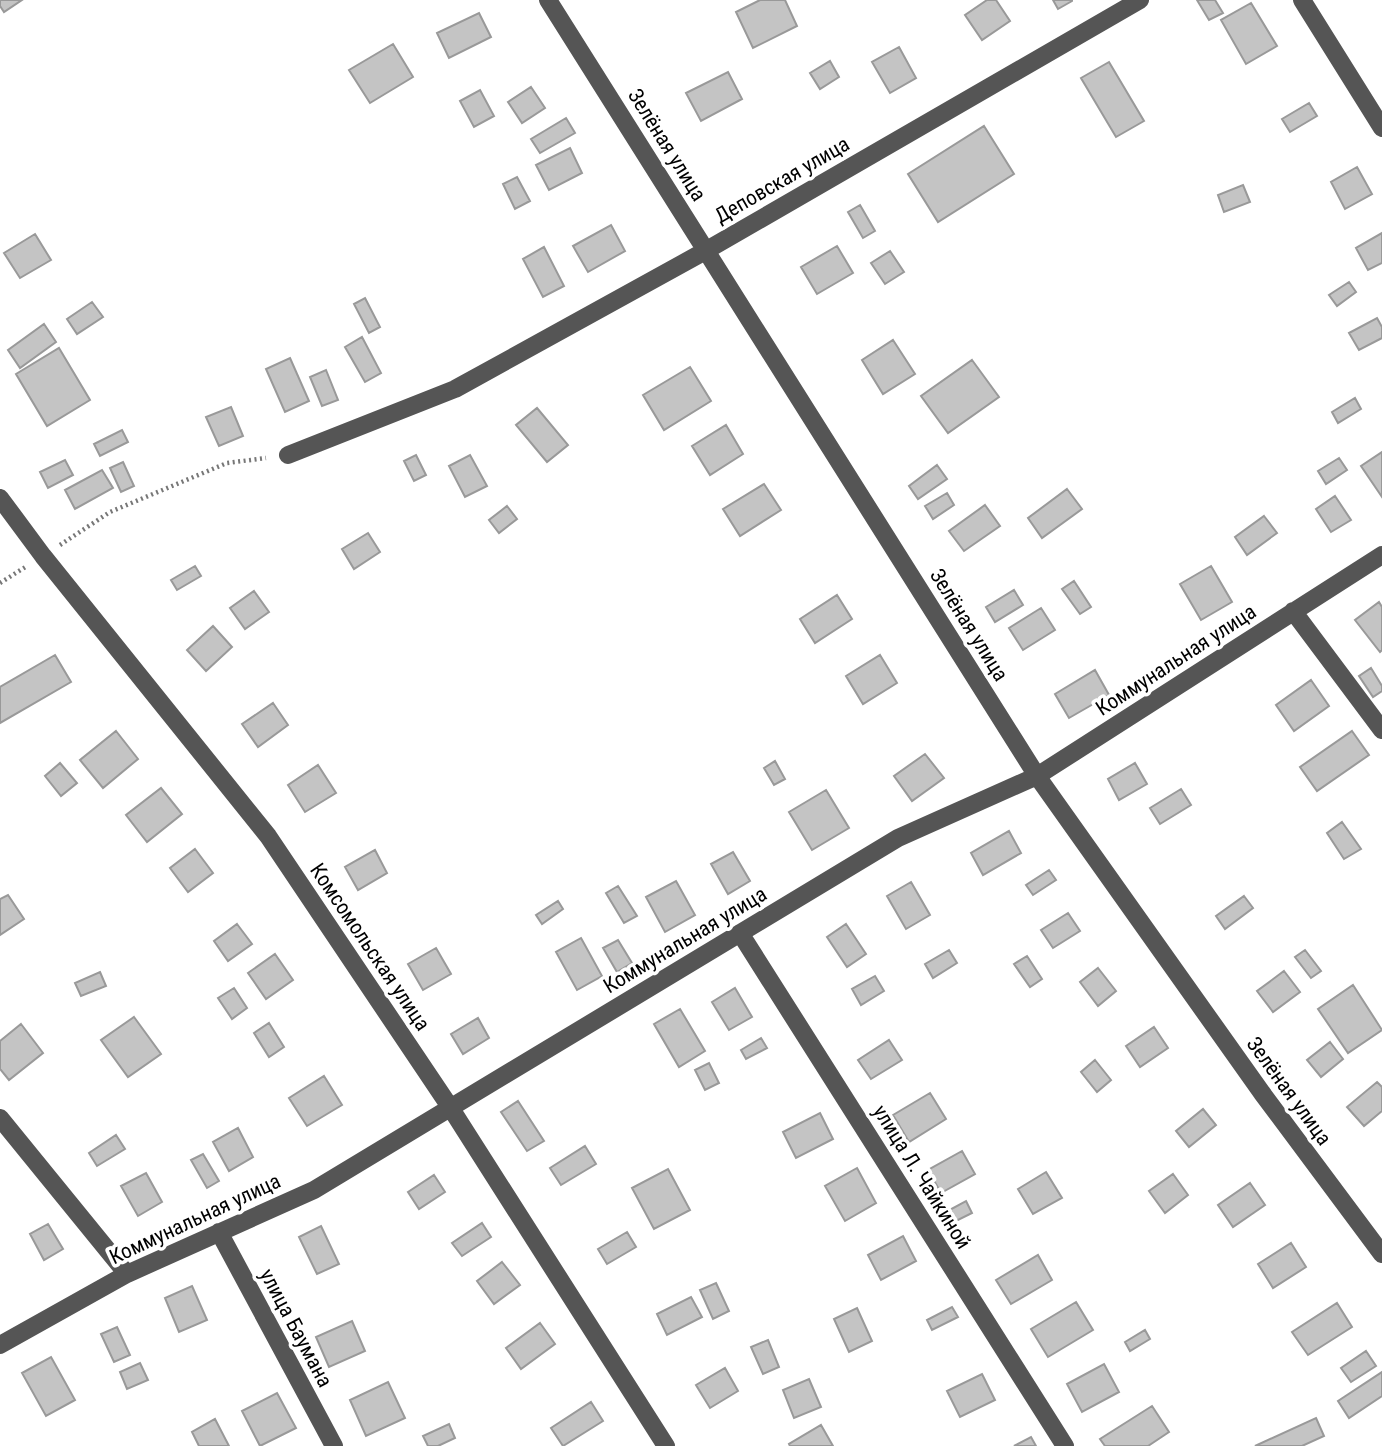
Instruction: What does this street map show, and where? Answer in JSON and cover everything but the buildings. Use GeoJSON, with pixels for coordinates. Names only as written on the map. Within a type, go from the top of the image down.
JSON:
{"type":"FeatureCollection","features":[{"type":"Feature","properties":{"kind":"street","name":"Зелёная улица"},"geometry":{"type":"LineString","coordinates":[[548,0],[1037,776],[1262,1093],[1382,1254]]}},
{"type":"Feature","properties":{"kind":"street","name":"Деповская улица"},"geometry":{"type":"LineString","coordinates":[[288,455],[455,389],[706,250],[1140,0]]}},
{"type":"Feature","properties":{"kind":"street"},"geometry":{"type":"LineString","coordinates":[[1303,0],[1382,128]]}},
{"type":"Feature","properties":{"kind":"street","name":"Комсомольская улица"},"geometry":{"type":"LineString","coordinates":[[0,498],[43,556],[268,836],[450,1107],[666,1446]]}},
{"type":"Feature","properties":{"kind":"street","name":"Коммунальная улица"},"geometry":{"type":"LineString","coordinates":[[0,1345],[127,1274],[314,1190],[898,838],[1037,776],[1382,555]]}},
{"type":"Feature","properties":{"kind":"street"},"geometry":{"type":"LineString","coordinates":[[1293,611],[1382,730]]}},
{"type":"Feature","properties":{"kind":"street","name":"улица Л. Чайкиной"},"geometry":{"type":"LineString","coordinates":[[740,933],[1065,1446]]}},
{"type":"Feature","properties":{"kind":"street"},"geometry":{"type":"LineString","coordinates":[[0,1118],[127,1274]]}},
{"type":"Feature","properties":{"kind":"street","name":"улица Баумана"},"geometry":{"type":"LineString","coordinates":[[219,1232],[334,1446]]}},
{"type":"Feature","properties":{"kind":"path"},"geometry":{"type":"LineString","coordinates":[[0,583],[110,512],[227,463],[288,455]]}}]}
